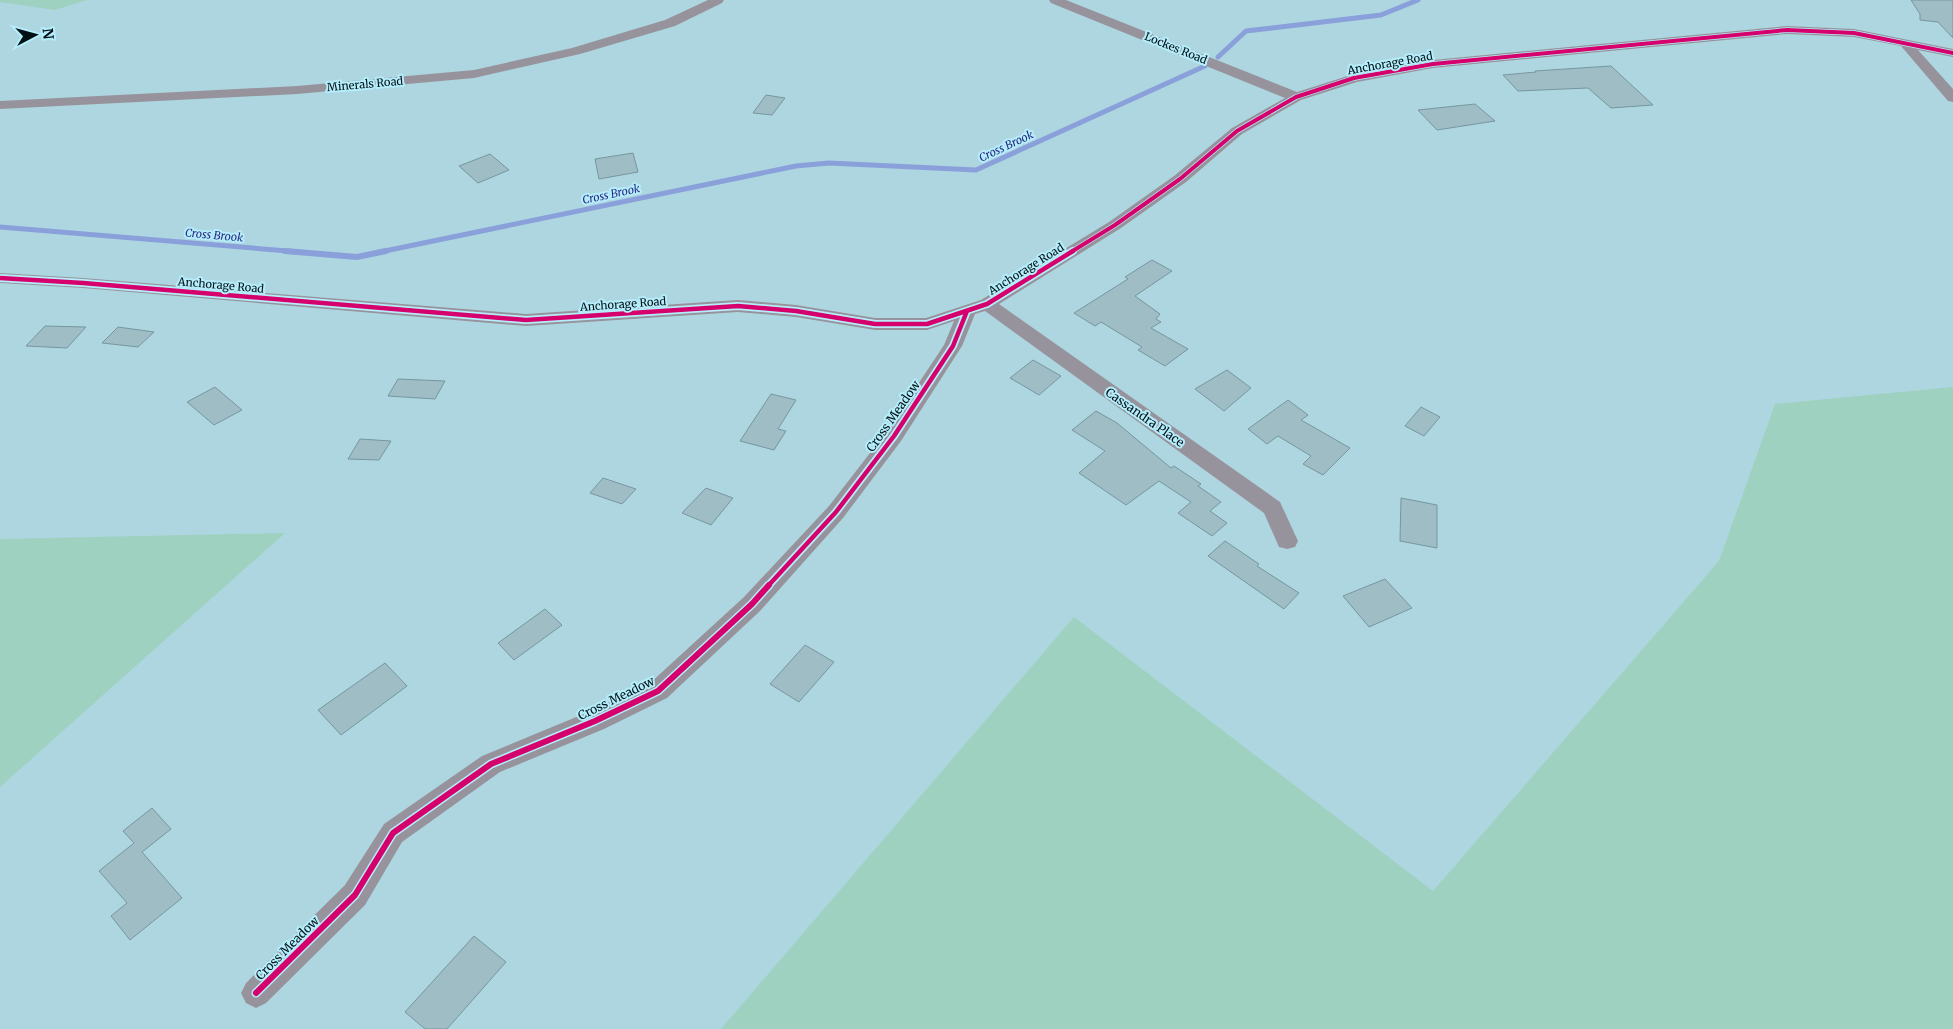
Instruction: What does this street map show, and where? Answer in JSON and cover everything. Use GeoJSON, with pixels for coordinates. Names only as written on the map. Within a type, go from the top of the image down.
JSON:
{"type":"FeatureCollection","features":[{"type":"Feature","properties":{"kind":"street","name":"Minerals Road"},"geometry":{"type":"LineString","coordinates":[[0,105],[297,90],[474,74],[575,50],[670,23],[718,0]]}},
{"type":"Feature","properties":{"kind":"street","name":"Lockes Road"},"geometry":{"type":"LineString","coordinates":[[1055,0],[1296,97]]}},
{"type":"Feature","properties":{"kind":"street","name":"Anchorage Road"},"geometry":{"type":"LineString","coordinates":[[0,278],[83,283],[526,320],[738,306],[796,311],[874,324],[927,324],[977,308],[1115,225],[1180,179],[1238,131],[1296,97],[1354,78],[1394,70],[1753,32],[1818,31],[1854,34],[1904,42],[1953,53]]}},
{"type":"Feature","properties":{"kind":"street"},"geometry":{"type":"LineString","coordinates":[[1904,42],[1953,98]]}},
{"type":"Feature","properties":{"kind":"street","name":"Cassandra Place"},"geometry":{"type":"LineString","coordinates":[[977,308],[1273,508],[1287,541]]}},
{"type":"Feature","properties":{"kind":"street","name":"Cross Meadow"},"geometry":{"type":"LineString","coordinates":[[256,993],[355,895],[393,833],[491,764],[595,721],[658,691],[752,604],[836,512],[894,436],[977,308]]}},
{"type":"Feature","properties":{"kind":"green space"},"geometry":{"type":"Polygon","coordinates":[[[0,0],[87,0],[55,10],[0,2],[0,0]]]}},
{"type":"Feature","properties":{"kind":"green space"},"geometry":{"type":"Polygon","coordinates":[[[1953,387],[1953,1029],[721,1029],[1074,617],[1433,891],[1719,561],[1775,404],[1953,387]]]}},
{"type":"Feature","properties":{"kind":"green space"},"geometry":{"type":"Polygon","coordinates":[[[285,533],[0,787],[0,539],[285,533]]]}},
{"type":"Feature","properties":{"kind":"building"},"geometry":{"type":"Polygon","coordinates":[[[1911,0],[1953,0],[1953,38],[1938,22],[1920,20],[1920,14],[1911,0]]]}},
{"type":"Feature","properties":{"kind":"building"},"geometry":{"type":"Polygon","coordinates":[[[1611,66],[1653,105],[1611,108],[1588,88],[1518,91],[1503,75],[1535,71],[1611,66]]]}},
{"type":"Feature","properties":{"kind":"building"},"geometry":{"type":"Polygon","coordinates":[[[766,95],[785,98],[772,115],[753,113],[766,95]]]}},
{"type":"Feature","properties":{"kind":"building"},"geometry":{"type":"Polygon","coordinates":[[[1475,104],[1495,121],[1437,130],[1418,110],[1475,104]]]}},
{"type":"Feature","properties":{"kind":"building"},"geometry":{"type":"Polygon","coordinates":[[[633,153],[638,172],[599,179],[595,159],[633,153]]]}},
{"type":"Feature","properties":{"kind":"building"},"geometry":{"type":"Polygon","coordinates":[[[490,154],[509,170],[478,183],[459,166],[490,154]]]}},
{"type":"Feature","properties":{"kind":"building"},"geometry":{"type":"Polygon","coordinates":[[[1152,260],[1172,271],[1135,296],[1160,314],[1156,319],[1161,322],[1151,328],[1188,349],[1165,366],[1138,350],[1142,347],[1101,322],[1095,326],[1074,313],[1128,279],[1125,277],[1152,260]]]}},
{"type":"Feature","properties":{"kind":"building"},"geometry":{"type":"Polygon","coordinates":[[[45,326],[86,327],[67,348],[26,346],[45,326]]]}},
{"type":"Feature","properties":{"kind":"building"},"geometry":{"type":"Polygon","coordinates":[[[118,327],[154,332],[138,347],[102,343],[118,327]]]}},
{"type":"Feature","properties":{"kind":"building"},"geometry":{"type":"Polygon","coordinates":[[[1033,360],[1061,376],[1039,395],[1010,378],[1033,360]]]}},
{"type":"Feature","properties":{"kind":"building"},"geometry":{"type":"Polygon","coordinates":[[[1227,370],[1251,388],[1224,411],[1195,389],[1227,370]]]}},
{"type":"Feature","properties":{"kind":"building"},"geometry":{"type":"Polygon","coordinates":[[[398,379],[445,381],[435,399],[388,396],[398,379]]]}},
{"type":"Feature","properties":{"kind":"building"},"geometry":{"type":"Polygon","coordinates":[[[215,387],[242,410],[214,425],[187,402],[215,387]]]}},
{"type":"Feature","properties":{"kind":"building"},"geometry":{"type":"Polygon","coordinates":[[[771,394],[796,400],[778,429],[786,431],[774,450],[740,441],[771,394]]]}},
{"type":"Feature","properties":{"kind":"building"},"geometry":{"type":"Polygon","coordinates":[[[1288,400],[1308,415],[1301,420],[1350,448],[1323,475],[1303,464],[1311,456],[1278,436],[1267,444],[1248,429],[1288,400]]]}},
{"type":"Feature","properties":{"kind":"building"},"geometry":{"type":"Polygon","coordinates":[[[1421,407],[1440,417],[1424,436],[1405,426],[1421,407]]]}},
{"type":"Feature","properties":{"kind":"building"},"geometry":{"type":"Polygon","coordinates":[[[1096,411],[1117,423],[1171,468],[1174,466],[1201,484],[1198,486],[1221,502],[1210,511],[1227,523],[1212,536],[1178,513],[1191,502],[1159,481],[1126,505],[1079,473],[1105,451],[1072,430],[1096,411]]]}},
{"type":"Feature","properties":{"kind":"building"},"geometry":{"type":"Polygon","coordinates":[[[360,439],[391,441],[379,460],[348,459],[360,439]]]}},
{"type":"Feature","properties":{"kind":"building"},"geometry":{"type":"Polygon","coordinates":[[[603,478],[636,489],[622,504],[590,493],[603,478]]]}},
{"type":"Feature","properties":{"kind":"building"},"geometry":{"type":"Polygon","coordinates":[[[706,488],[733,498],[711,525],[682,513],[706,488]]]}},
{"type":"Feature","properties":{"kind":"building"},"geometry":{"type":"Polygon","coordinates":[[[1401,498],[1437,505],[1437,548],[1400,541],[1401,498]]]}},
{"type":"Feature","properties":{"kind":"building"},"geometry":{"type":"Polygon","coordinates":[[[1225,541],[1259,564],[1257,566],[1299,593],[1284,609],[1208,556],[1225,541]]]}},
{"type":"Feature","properties":{"kind":"building"},"geometry":{"type":"Polygon","coordinates":[[[1385,579],[1412,608],[1369,627],[1343,596],[1385,579]]]}},
{"type":"Feature","properties":{"kind":"building"},"geometry":{"type":"Polygon","coordinates":[[[545,609],[562,625],[514,660],[498,643],[545,609]]]}},
{"type":"Feature","properties":{"kind":"building"},"geometry":{"type":"Polygon","coordinates":[[[805,645],[834,662],[799,702],[770,684],[805,645]]]}},
{"type":"Feature","properties":{"kind":"building"},"geometry":{"type":"Polygon","coordinates":[[[385,663],[407,686],[341,735],[318,710],[385,663]]]}},
{"type":"Feature","properties":{"kind":"building"},"geometry":{"type":"Polygon","coordinates":[[[152,808],[171,829],[142,852],[182,898],[130,940],[111,916],[127,903],[99,871],[134,843],[123,831],[152,808]]]}},
{"type":"Feature","properties":{"kind":"building"},"geometry":{"type":"Polygon","coordinates":[[[474,936],[506,962],[447,1029],[425,1029],[405,1012],[474,936]]]}},
{"type":"Feature","properties":{"kind":"waterway","name":"Cross Brook"},"geometry":{"type":"LineString","coordinates":[[1218,57],[1246,31],[1381,15],[1418,0]]}},
{"type":"Feature","properties":{"kind":"waterway","name":"Cross Brook"},"geometry":{"type":"LineString","coordinates":[[380,252],[796,166],[829,163],[976,170],[1205,66]]}},
{"type":"Feature","properties":{"kind":"waterway","name":"Cross Brook"},"geometry":{"type":"LineString","coordinates":[[0,227],[300,252]]}},
{"type":"Feature","properties":{"kind":"waterway","name":"Cross Brook"},"geometry":{"type":"LineString","coordinates":[[285,251],[357,257],[386,251]]}},
{"type":"Feature","properties":{"kind":"cycle path"},"geometry":{"type":"LineString","coordinates":[[0,278],[83,283],[526,320],[738,306],[796,311],[875,324],[927,324],[987,304],[1115,225],[1180,179],[1237,131],[1296,97],[1354,78],[1433,64],[1787,30],[1854,33],[1953,53]]}},
{"type":"Feature","properties":{"kind":"cycle path"},"geometry":{"type":"LineString","coordinates":[[256,993],[355,895],[393,833],[491,764],[595,721],[658,691],[752,604],[836,512],[894,436],[953,346],[967,311]]}}]}
